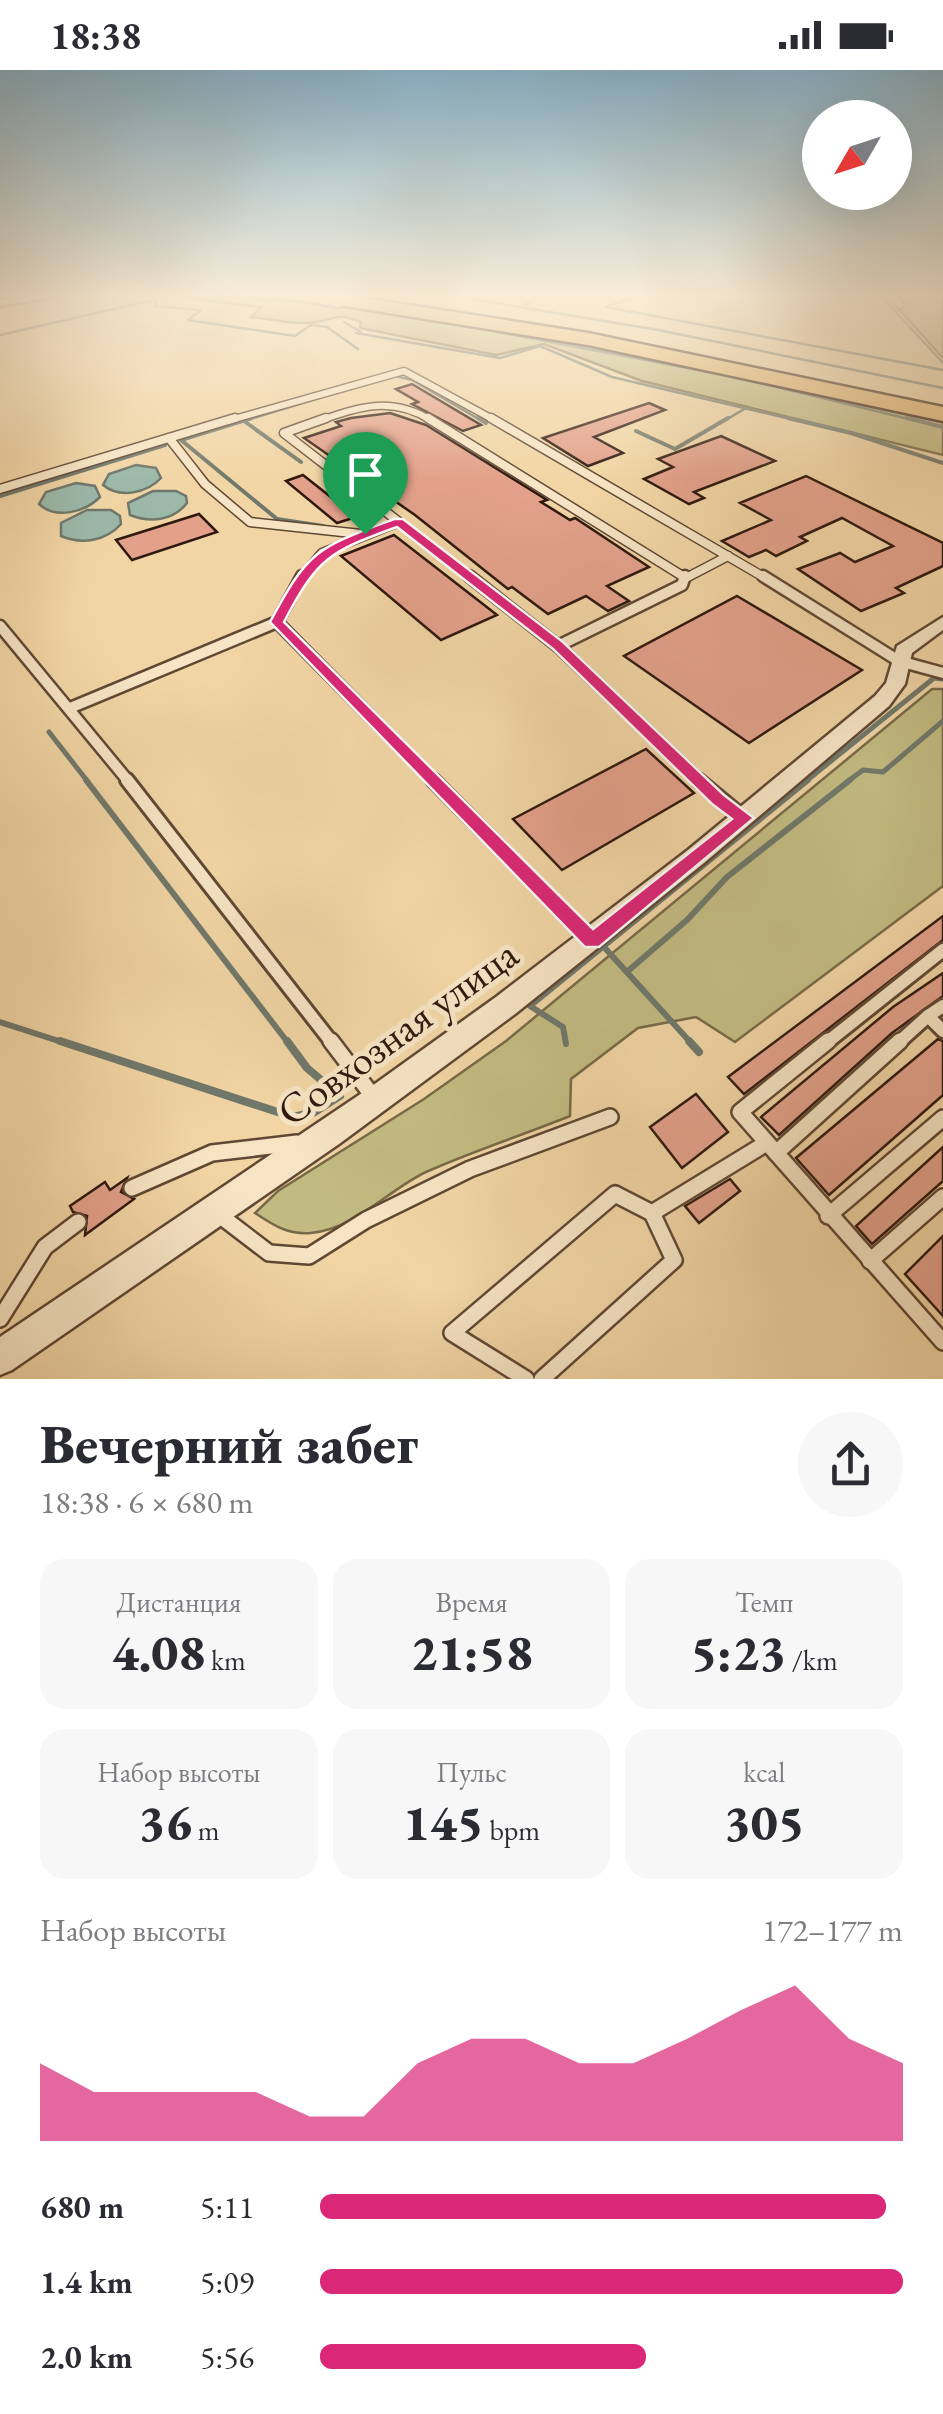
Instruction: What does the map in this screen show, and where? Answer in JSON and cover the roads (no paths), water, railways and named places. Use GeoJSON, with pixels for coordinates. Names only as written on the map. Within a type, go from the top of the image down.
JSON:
{"type":"FeatureCollection","features":[{"type":"Feature","properties":{"kind":"highway"},"geometry":{"type":"LineString","coordinates":[[681,357],[943,414]]}},
{"type":"Feature","properties":{"kind":"highway"},"geometry":{"type":"LineString","coordinates":[[731,357],[943,402]]}},
{"type":"Feature","properties":{"kind":"street"},"geometry":{"type":"LineString","coordinates":[[898,661],[912,642],[943,622]]}},
{"type":"Feature","properties":{"kind":"street","name":"Совхозная улица"},"geometry":{"type":"LineString","coordinates":[[0,1358],[376,1100],[592,941],[882,701],[895,684],[898,661]]}},
{"type":"Feature","properties":{"kind":"lane"},"geometry":{"type":"LineString","coordinates":[[0,489],[386,372],[404,371],[418,375],[853,628],[898,661],[943,674]]}},
{"type":"Feature","properties":{"kind":"lane"},"geometry":{"type":"LineString","coordinates":[[684,577],[408,406],[356,408],[284,433],[558,646],[718,799],[745,818]]}},
{"type":"Feature","properties":{"kind":"lane"},"geometry":{"type":"LineString","coordinates":[[169,438],[206,484],[250,522],[365,534]]}},
{"type":"Feature","properties":{"kind":"lane"},"geometry":{"type":"LineString","coordinates":[[70,708],[277,622],[303,574],[322,553],[398,522]]}},
{"type":"Feature","properties":{"kind":"lane"},"geometry":{"type":"LineString","coordinates":[[684,577],[728,556]]}},
{"type":"Feature","properties":{"kind":"lane"},"geometry":{"type":"LineString","coordinates":[[558,646],[682,585],[684,577]]}},
{"type":"Feature","properties":{"kind":"lane"},"geometry":{"type":"LineString","coordinates":[[277,622],[592,941]]}},
{"type":"Feature","properties":{"kind":"lane"},"geometry":{"type":"LineString","coordinates":[[0,626],[178,841],[376,1100]]}},
{"type":"Feature","properties":{"kind":"lane"},"geometry":{"type":"LineString","coordinates":[[942,1340],[828,1216],[740,1112],[943,950]]}},
{"type":"Feature","properties":{"kind":"lane"},"geometry":{"type":"LineString","coordinates":[[652,1213],[771,1148],[943,1006]]}},
{"type":"Feature","properties":{"kind":"lane"},"geometry":{"type":"LineString","coordinates":[[928,1016],[943,1031]]}},
{"type":"Feature","properties":{"kind":"lane"},"geometry":{"type":"LineString","coordinates":[[213,1210],[269,1253],[309,1256],[366,1220],[470,1169],[610,1116]]}},
{"type":"Feature","properties":{"kind":"lane"},"geometry":{"type":"LineString","coordinates":[[828,1216],[943,1118]]}},
{"type":"Feature","properties":{"kind":"lane"},"geometry":{"type":"LineString","coordinates":[[132,1188],[180,1162],[218,1148],[312,1143]]}},
{"type":"Feature","properties":{"kind":"lane"},"geometry":{"type":"LineString","coordinates":[[526,1379],[452,1333],[615,1194],[652,1213],[674,1260],[542,1379]]}},
{"type":"Feature","properties":{"kind":"lane"},"geometry":{"type":"LineString","coordinates":[[870,1262],[943,1197]]}},
{"type":"Feature","properties":{"kind":"lane"},"geometry":{"type":"LineString","coordinates":[[0,1319],[45,1247],[78,1222]]}},
{"type":"Feature","properties":{"kind":"waterway"},"geometry":{"type":"LineString","coordinates":[[495,357],[503,357]]}},
{"type":"Feature","properties":{"kind":"waterway"},"geometry":{"type":"LineString","coordinates":[[566,357],[612,377],[745,408]]}},
{"type":"Feature","properties":{"kind":"waterway"},"geometry":{"type":"LineString","coordinates":[[630,357],[740,378],[917,421]]}},
{"type":"Feature","properties":{"kind":"waterway"},"geometry":{"type":"LineString","coordinates":[[791,357],[943,388]]}},
{"type":"Feature","properties":{"kind":"waterway"},"geometry":{"type":"LineString","coordinates":[[874,357],[943,370]]}},
{"type":"Feature","properties":{"kind":"waterway"},"geometry":{"type":"LineString","coordinates":[[938,357],[943,363]]}},
{"type":"Feature","properties":{"kind":"waterway"},"geometry":{"type":"LineString","coordinates":[[395,376],[412,380],[482,421]]}},
{"type":"Feature","properties":{"kind":"waterway"},"geometry":{"type":"LineString","coordinates":[[301,462],[244,421],[322,397]]}},
{"type":"Feature","properties":{"kind":"waterway"},"geometry":{"type":"LineString","coordinates":[[724,421],[745,408]]}},
{"type":"Feature","properties":{"kind":"waterway"},"geometry":{"type":"LineString","coordinates":[[745,408],[799,421]]}},
{"type":"Feature","properties":{"kind":"waterway"},"geometry":{"type":"LineString","coordinates":[[252,418],[181,440],[277,519],[323,526]]}},
{"type":"Feature","properties":{"kind":"waterway"},"geometry":{"type":"LineString","coordinates":[[478,418],[486,423]]}},
{"type":"Feature","properties":{"kind":"waterway"},"geometry":{"type":"LineString","coordinates":[[636,431],[675,449],[728,418]]}},
{"type":"Feature","properties":{"kind":"waterway"},"geometry":{"type":"LineString","coordinates":[[788,418],[851,433],[943,463]]}},
{"type":"Feature","properties":{"kind":"waterway"},"geometry":{"type":"LineString","coordinates":[[907,418],[943,427]]}},
{"type":"Feature","properties":{"kind":"waterway"},"geometry":{"type":"LineString","coordinates":[[0,496],[165,445]]}},
{"type":"Feature","properties":{"kind":"waterway"},"geometry":{"type":"LineString","coordinates":[[805,782],[934,678],[943,679]]}},
{"type":"Feature","properties":{"kind":"waterway"},"geometry":{"type":"LineString","coordinates":[[847,782],[863,770],[883,772],[943,721]]}},
{"type":"Feature","properties":{"kind":"waterway"},"geometry":{"type":"LineString","coordinates":[[49,732],[88,782]]}},
{"type":"Feature","properties":{"kind":"waterway"},"geometry":{"type":"LineString","coordinates":[[86,780],[289,1044]]}},
{"type":"Feature","properties":{"kind":"waterway"},"geometry":{"type":"LineString","coordinates":[[566,1044],[563,1027],[530,1006],[808,780]]}},
{"type":"Feature","properties":{"kind":"waterway"},"geometry":{"type":"LineString","coordinates":[[628,971],[687,920],[727,877],[850,780]]}},
{"type":"Feature","properties":{"kind":"waterway"},"geometry":{"type":"LineString","coordinates":[[604,947],[692,1044]]}},
{"type":"Feature","properties":{"kind":"waterway"},"geometry":{"type":"LineString","coordinates":[[0,1022],[68,1044]]}},
{"type":"Feature","properties":{"kind":"waterway"},"geometry":{"type":"LineString","coordinates":[[60,1041],[293,1117],[315,1112],[340,1096],[307,1068],[287,1041]]}},
{"type":"Feature","properties":{"kind":"waterway"},"geometry":{"type":"LineString","coordinates":[[689,1041],[699,1052]]}}]}
